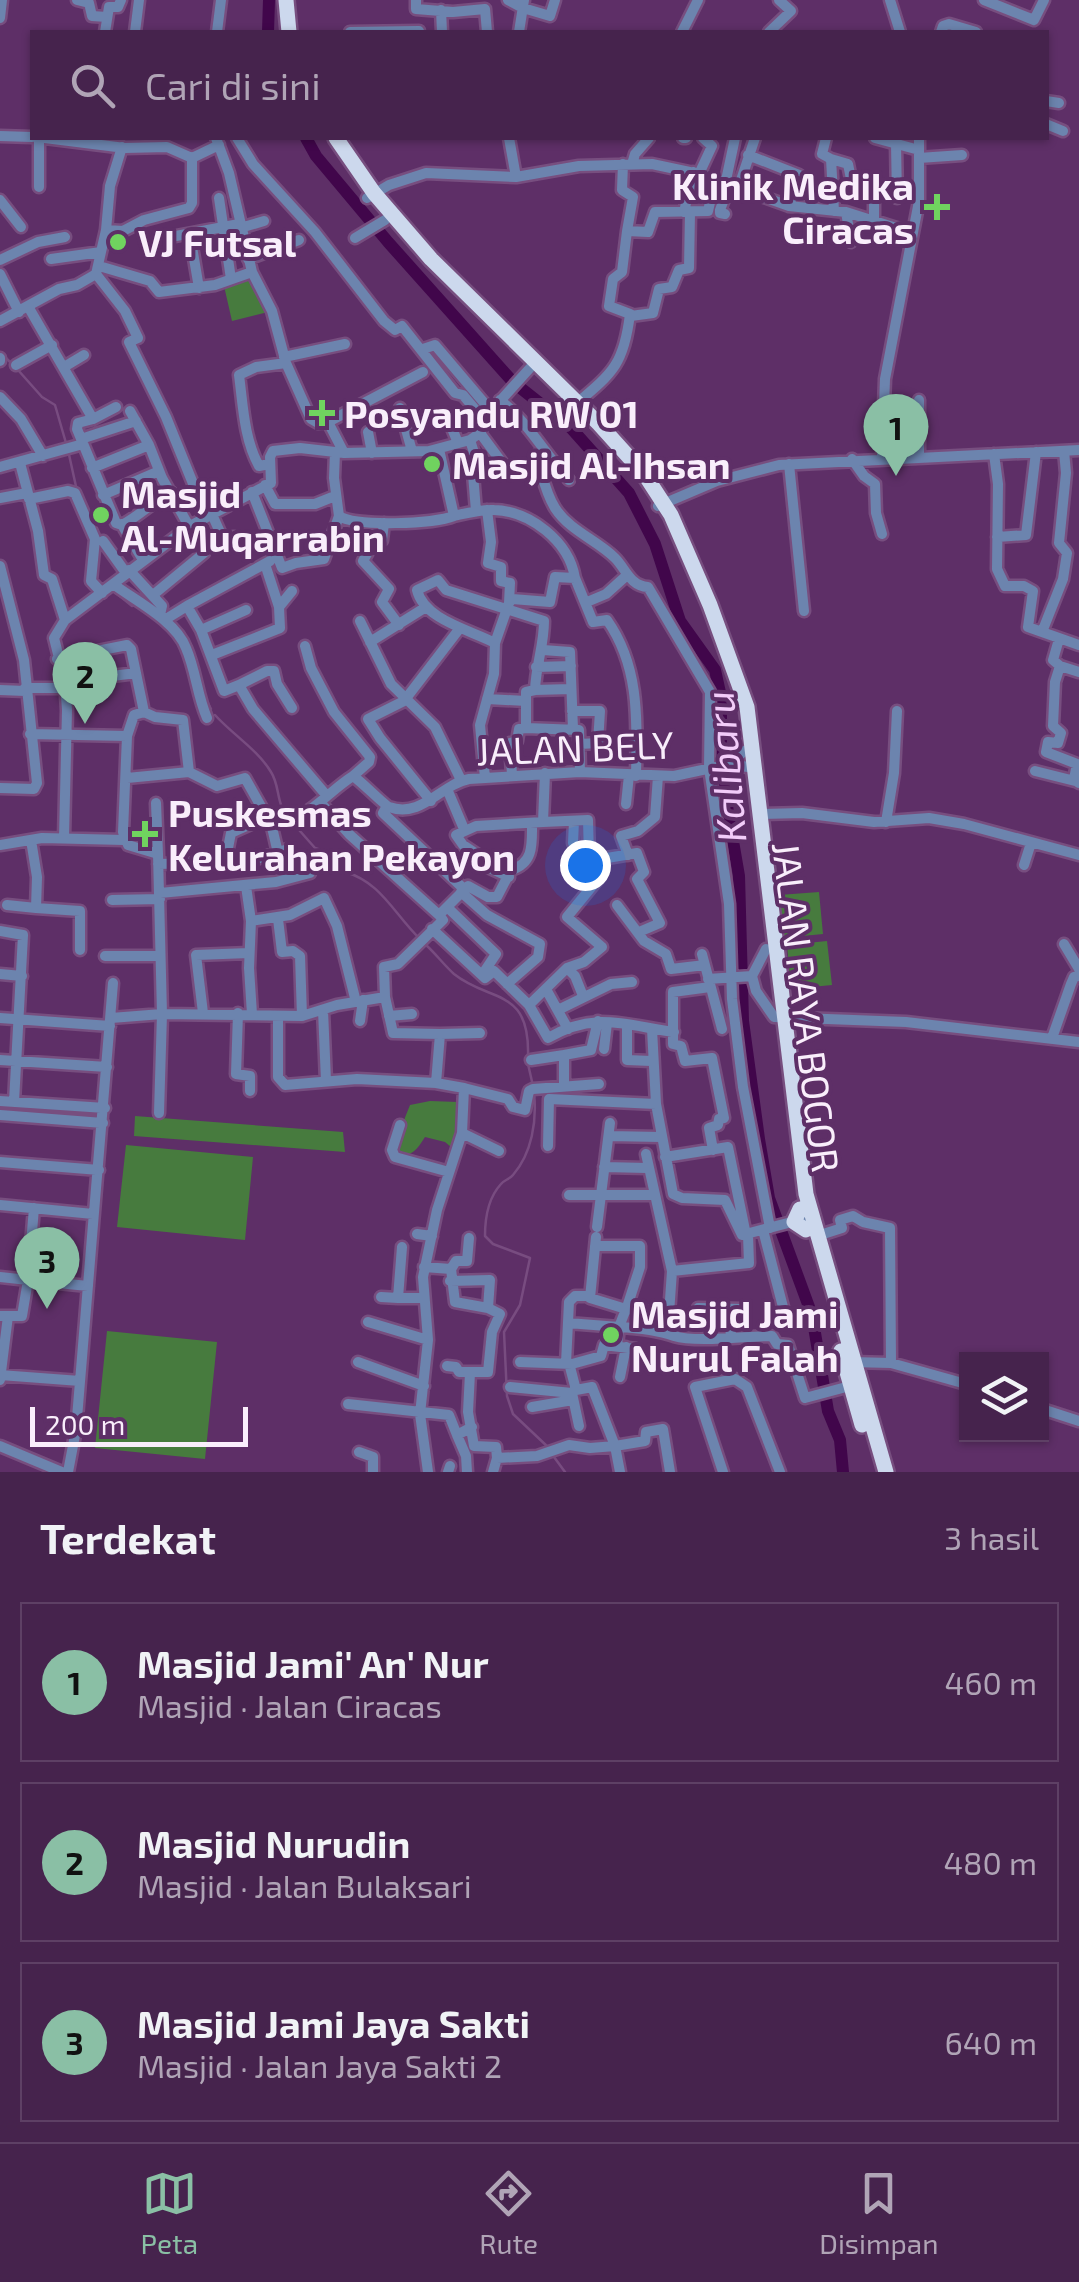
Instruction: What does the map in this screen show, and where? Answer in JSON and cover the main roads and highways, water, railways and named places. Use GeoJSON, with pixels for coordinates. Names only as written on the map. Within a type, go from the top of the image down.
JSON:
{"type":"FeatureCollection","features":[{"type":"Feature","properties":{"kind":"highway"},"geometry":{"type":"LineString","coordinates":[[286,0],[288,30]]}},
{"type":"Feature","properties":{"kind":"highway"},"geometry":{"type":"LineString","coordinates":[[296,0],[298,30]]}},
{"type":"Feature","properties":{"kind":"highway","name":"JALAN RAYA BOGOR"},"geometry":{"type":"LineString","coordinates":[[328,140],[371,196],[645,475],[710,605],[747,707],[748,750],[730,767]]}},
{"type":"Feature","properties":{"kind":"highway","name":"JALAN RAYA BOGOR"},"geometry":{"type":"LineString","coordinates":[[337,140],[371,196],[378,224],[660,504]]}},
{"type":"Feature","properties":{"kind":"highway","name":"JALAN RAYA BOGOR"},"geometry":{"type":"LineString","coordinates":[[730,767],[759,814],[778,1016]]}},
{"type":"Feature","properties":{"kind":"highway","name":"JALAN RAYA BOGOR"},"geometry":{"type":"LineString","coordinates":[[730,767],[778,1016],[798,1150],[793,1224],[849,1362],[886,1472]]}},
{"type":"Feature","properties":{"kind":"highway","name":"JALAN RAYA BOGOR"},"geometry":{"type":"LineString","coordinates":[[849,1362],[850,1386],[876,1472]]}},
{"type":"Feature","properties":{"kind":"waterway","name":"Kalibaru"},"geometry":{"type":"LineString","coordinates":[[268,30],[269,0]]}},
{"type":"Feature","properties":{"kind":"waterway","name":"Kalibaru"},"geometry":{"type":"LineString","coordinates":[[307,140],[388,242],[513,382],[571,428],[629,493],[655,544],[680,621],[715,670],[721,697],[721,771],[739,876],[743,1021],[759,1139],[769,1198],[812,1315],[828,1411],[840,1440],[843,1472]]}},
{"type":"Feature","properties":{"kind":"waterway"},"geometry":{"type":"LineString","coordinates":[[0,352],[12,364]]}},
{"type":"Feature","properties":{"kind":"waterway"},"geometry":{"type":"LineString","coordinates":[[18,370],[42,397],[55,405],[66,443]]}},
{"type":"Feature","properties":{"kind":"waterway"},"geometry":{"type":"LineString","coordinates":[[68,450],[77,491]]}},
{"type":"Feature","properties":{"kind":"waterway"},"geometry":{"type":"LineString","coordinates":[[92,521],[99,536]]}},
{"type":"Feature","properties":{"kind":"waterway"},"geometry":{"type":"LineString","coordinates":[[110,588],[132,606],[136,605]]}},
{"type":"Feature","properties":{"kind":"waterway"},"geometry":{"type":"LineString","coordinates":[[176,625],[184,632],[192,651]]}},
{"type":"Feature","properties":{"kind":"waterway"},"geometry":{"type":"LineString","coordinates":[[205,697],[211,709]]}},
{"type":"Feature","properties":{"kind":"waterway"},"geometry":{"type":"LineString","coordinates":[[215,715],[266,764],[287,816]]}},
{"type":"Feature","properties":{"kind":"waterway"},"geometry":{"type":"LineString","coordinates":[[292,822],[315,848],[339,856],[345,872],[378,891],[420,939]]}},
{"type":"Feature","properties":{"kind":"waterway"},"geometry":{"type":"LineString","coordinates":[[426,945],[454,974],[515,1007],[527,1034],[528,1056]]}},
{"type":"Feature","properties":{"kind":"waterway"},"geometry":{"type":"LineString","coordinates":[[528,1064],[533,1086]]}},
{"type":"Feature","properties":{"kind":"waterway"},"geometry":{"type":"LineString","coordinates":[[534,1093],[535,1115],[529,1147],[512,1176],[493,1196],[485,1236],[493,1244],[530,1258],[520,1305],[504,1332],[507,1396],[513,1414],[549,1448]]}},
{"type":"Feature","properties":{"kind":"waterway"},"geometry":{"type":"LineString","coordinates":[[554,1457],[565,1472]]}},
{"type":"Feature","properties":{"kind":"place","name":"Klinik Medika Ciracas"},"geometry":{"type":"Point","coordinates":[937,207]}},
{"type":"Feature","properties":{"kind":"place","name":"VJ Futsal"},"geometry":{"type":"Point","coordinates":[118,242]}},
{"type":"Feature","properties":{"kind":"place","name":"Posyandu RW 01"},"geometry":{"type":"Point","coordinates":[322,413]}},
{"type":"Feature","properties":{"kind":"place","name":"Masjid Al-Ihsan"},"geometry":{"type":"Point","coordinates":[432,464]}},
{"type":"Feature","properties":{"kind":"place","name":"Masjid Jami' An' Nur"},"geometry":{"type":"Point","coordinates":[896,476]}},
{"type":"Feature","properties":{"kind":"place","name":"Masjid Al-Muqarrabin"},"geometry":{"type":"Point","coordinates":[101,515]}},
{"type":"Feature","properties":{"kind":"place","name":"Masjid Nurudin"},"geometry":{"type":"Point","coordinates":[85,724]}},
{"type":"Feature","properties":{"kind":"place","name":"Puskesmas Kelurahan Pekayon"},"geometry":{"type":"Point","coordinates":[145,834]}},
{"type":"Feature","properties":{"kind":"place","name":"Masjid Jami Jaya Sakti"},"geometry":{"type":"Point","coordinates":[47,1309]}},
{"type":"Feature","properties":{"kind":"place","name":"Masjid Jami Nurul Falah"},"geometry":{"type":"Point","coordinates":[611,1335]}}]}
